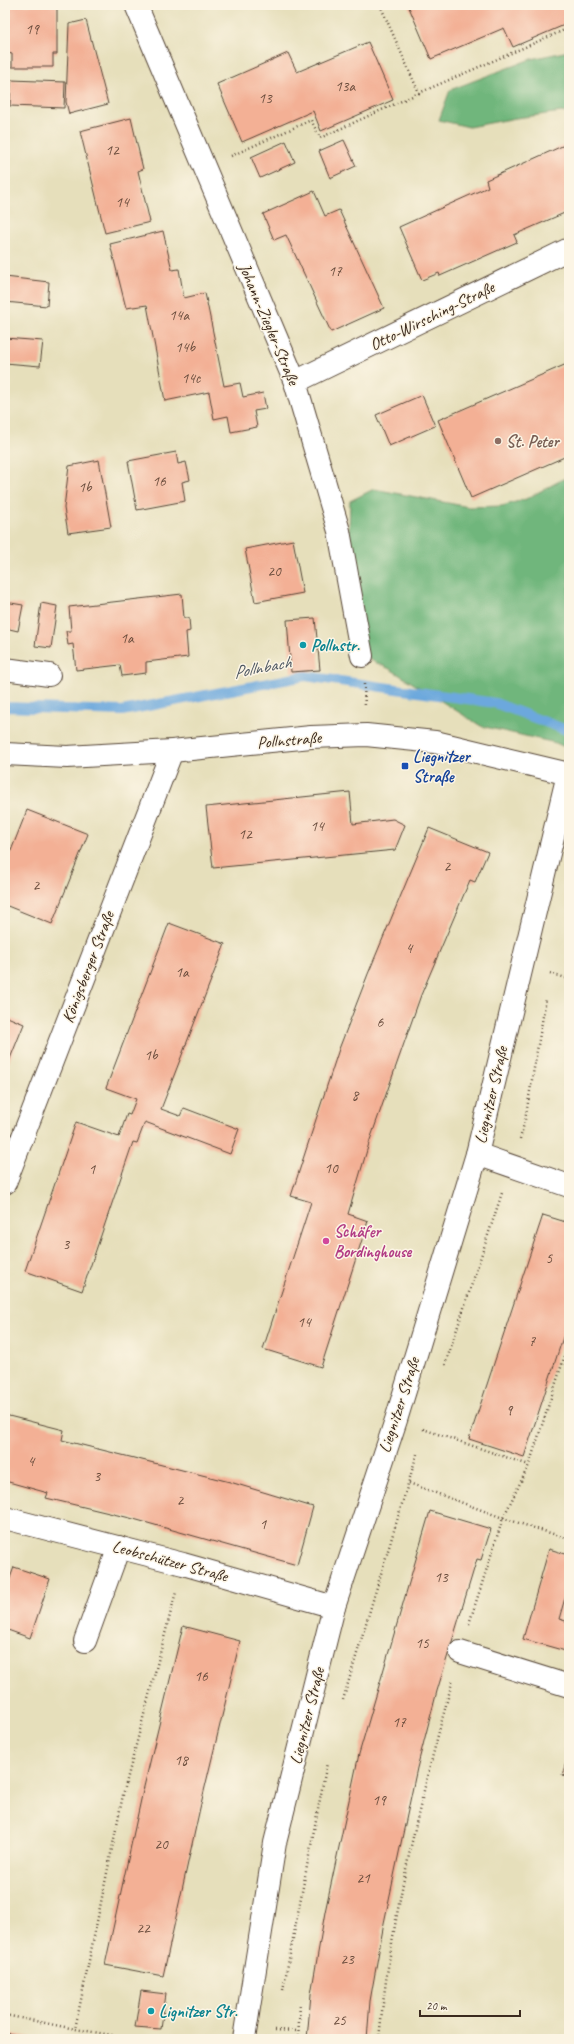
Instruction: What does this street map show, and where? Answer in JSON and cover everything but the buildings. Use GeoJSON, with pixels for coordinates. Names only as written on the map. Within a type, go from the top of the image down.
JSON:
{"type":"FeatureCollection","features":[{"type":"Feature","properties":{"kind":"street","name":"Johann-Ziegler-Straße"},"geometry":{"type":"LineString","coordinates":[[136,5],[295,382],[339,531],[362,656]]}},
{"type":"Feature","properties":{"kind":"street","name":"Otto-Wirsching-Straße"},"geometry":{"type":"LineString","coordinates":[[295,382],[569,249]]}},
{"type":"Feature","properties":{"kind":"street"},"geometry":{"type":"LineString","coordinates":[[5,669],[49,675]]}},
{"type":"Feature","properties":{"kind":"street","name":"Pollnstraße"},"geometry":{"type":"LineString","coordinates":[[5,754],[67,757],[172,751],[311,737],[366,735],[435,742],[568,774]]}},
{"type":"Feature","properties":{"kind":"street","name":"Königsberger Straße"},"geometry":{"type":"LineString","coordinates":[[5,1183],[172,751]]}},
{"type":"Feature","properties":{"kind":"street","name":"Liegnitzer Straße"},"geometry":{"type":"LineString","coordinates":[[244,2039],[274,1844],[334,1607],[396,1420],[477,1154],[568,774]]}},
{"type":"Feature","properties":{"kind":"street"},"geometry":{"type":"LineString","coordinates":[[477,1154],[569,1186]]}},
{"type":"Feature","properties":{"kind":"street","name":"Leobschützer Straße"},"geometry":{"type":"LineString","coordinates":[[5,1518],[183,1564],[334,1607]]}},
{"type":"Feature","properties":{"kind":"street"},"geometry":{"type":"LineString","coordinates":[[85,1641],[119,1547]]}},
{"type":"Feature","properties":{"kind":"street"},"geometry":{"type":"LineString","coordinates":[[460,1652],[569,1686]]}},
{"type":"Feature","properties":{"kind":"path"},"geometry":{"type":"LineString","coordinates":[[380,5],[420,93]]}},
{"type":"Feature","properties":{"kind":"path"},"geometry":{"type":"LineString","coordinates":[[204,169],[311,120],[320,138],[569,28]]}},
{"type":"Feature","properties":{"kind":"path"},"geometry":{"type":"LineString","coordinates":[[548,980],[550,965]]}},
{"type":"Feature","properties":{"kind":"path"},"geometry":{"type":"LineString","coordinates":[[549,973],[569,979]]}},
{"type":"Feature","properties":{"kind":"path"},"geometry":{"type":"LineString","coordinates":[[444,1367],[512,1166],[525,1120],[546,995]]}},
{"type":"Feature","properties":{"kind":"path"},"geometry":{"type":"LineString","coordinates":[[379,2039],[384,1984],[405,1870],[460,1652],[503,1518],[529,1465],[569,1342]]}},
{"type":"Feature","properties":{"kind":"path"},"geometry":{"type":"LineString","coordinates":[[396,1420],[529,1465]]}},
{"type":"Feature","properties":{"kind":"path"},"geometry":{"type":"LineString","coordinates":[[422,1437],[426,1423]]}},
{"type":"Feature","properties":{"kind":"path"},"geometry":{"type":"LineString","coordinates":[[342,1702],[418,1452]]}},
{"type":"Feature","properties":{"kind":"path"},"geometry":{"type":"LineString","coordinates":[[378,1471],[503,1518],[569,1539]]}},
{"type":"Feature","properties":{"kind":"path"},"geometry":{"type":"LineString","coordinates":[[75,2029],[123,1795],[183,1564]]}},
{"type":"Feature","properties":{"kind":"path"},"geometry":{"type":"LineString","coordinates":[[282,1998],[328,1755]]}},
{"type":"Feature","properties":{"kind":"path"},"geometry":{"type":"LineString","coordinates":[[298,2039],[300,2004]]}},
{"type":"Feature","properties":{"kind":"path"},"geometry":{"type":"LineString","coordinates":[[5,2015],[136,2039]]}},
{"type":"Feature","properties":{"kind":"path"},"geometry":{"type":"LineString","coordinates":[[274,2034],[276,2029],[298,2031]]}},
{"type":"Feature","properties":{"kind":"green space"},"geometry":{"type":"Polygon","coordinates":[[[569,51],[569,114],[562,112],[516,118],[469,127],[439,120],[450,90],[531,59],[569,51]]]}},
{"type":"Feature","properties":{"kind":"green space"},"geometry":{"type":"Polygon","coordinates":[[[569,476],[569,749],[556,743],[481,726],[390,669],[362,656],[349,531],[350,501],[374,489],[469,507],[502,506],[526,499],[569,476]]]}},
{"type":"Feature","properties":{"kind":"waterway","name":"Pollnbach"},"geometry":{"type":"LineString","coordinates":[[5,707],[122,711],[305,676],[495,703],[569,731]]}},
{"type":"Feature","properties":{"kind":"place","name":"St. Peter"},"geometry":{"type":"Point","coordinates":[498,441]}},
{"type":"Feature","properties":{"kind":"place","name":"Pollnstr."},"geometry":{"type":"Point","coordinates":[303,645]}},
{"type":"Feature","properties":{"kind":"place","name":"Liegnitzer Straße"},"geometry":{"type":"Point","coordinates":[405,766]}},
{"type":"Feature","properties":{"kind":"place","name":"Schäfer Bordinghouse"},"geometry":{"type":"Point","coordinates":[326,1241]}},
{"type":"Feature","properties":{"kind":"place","name":"Lignitzer Str."},"geometry":{"type":"Point","coordinates":[151,2011]}}]}
